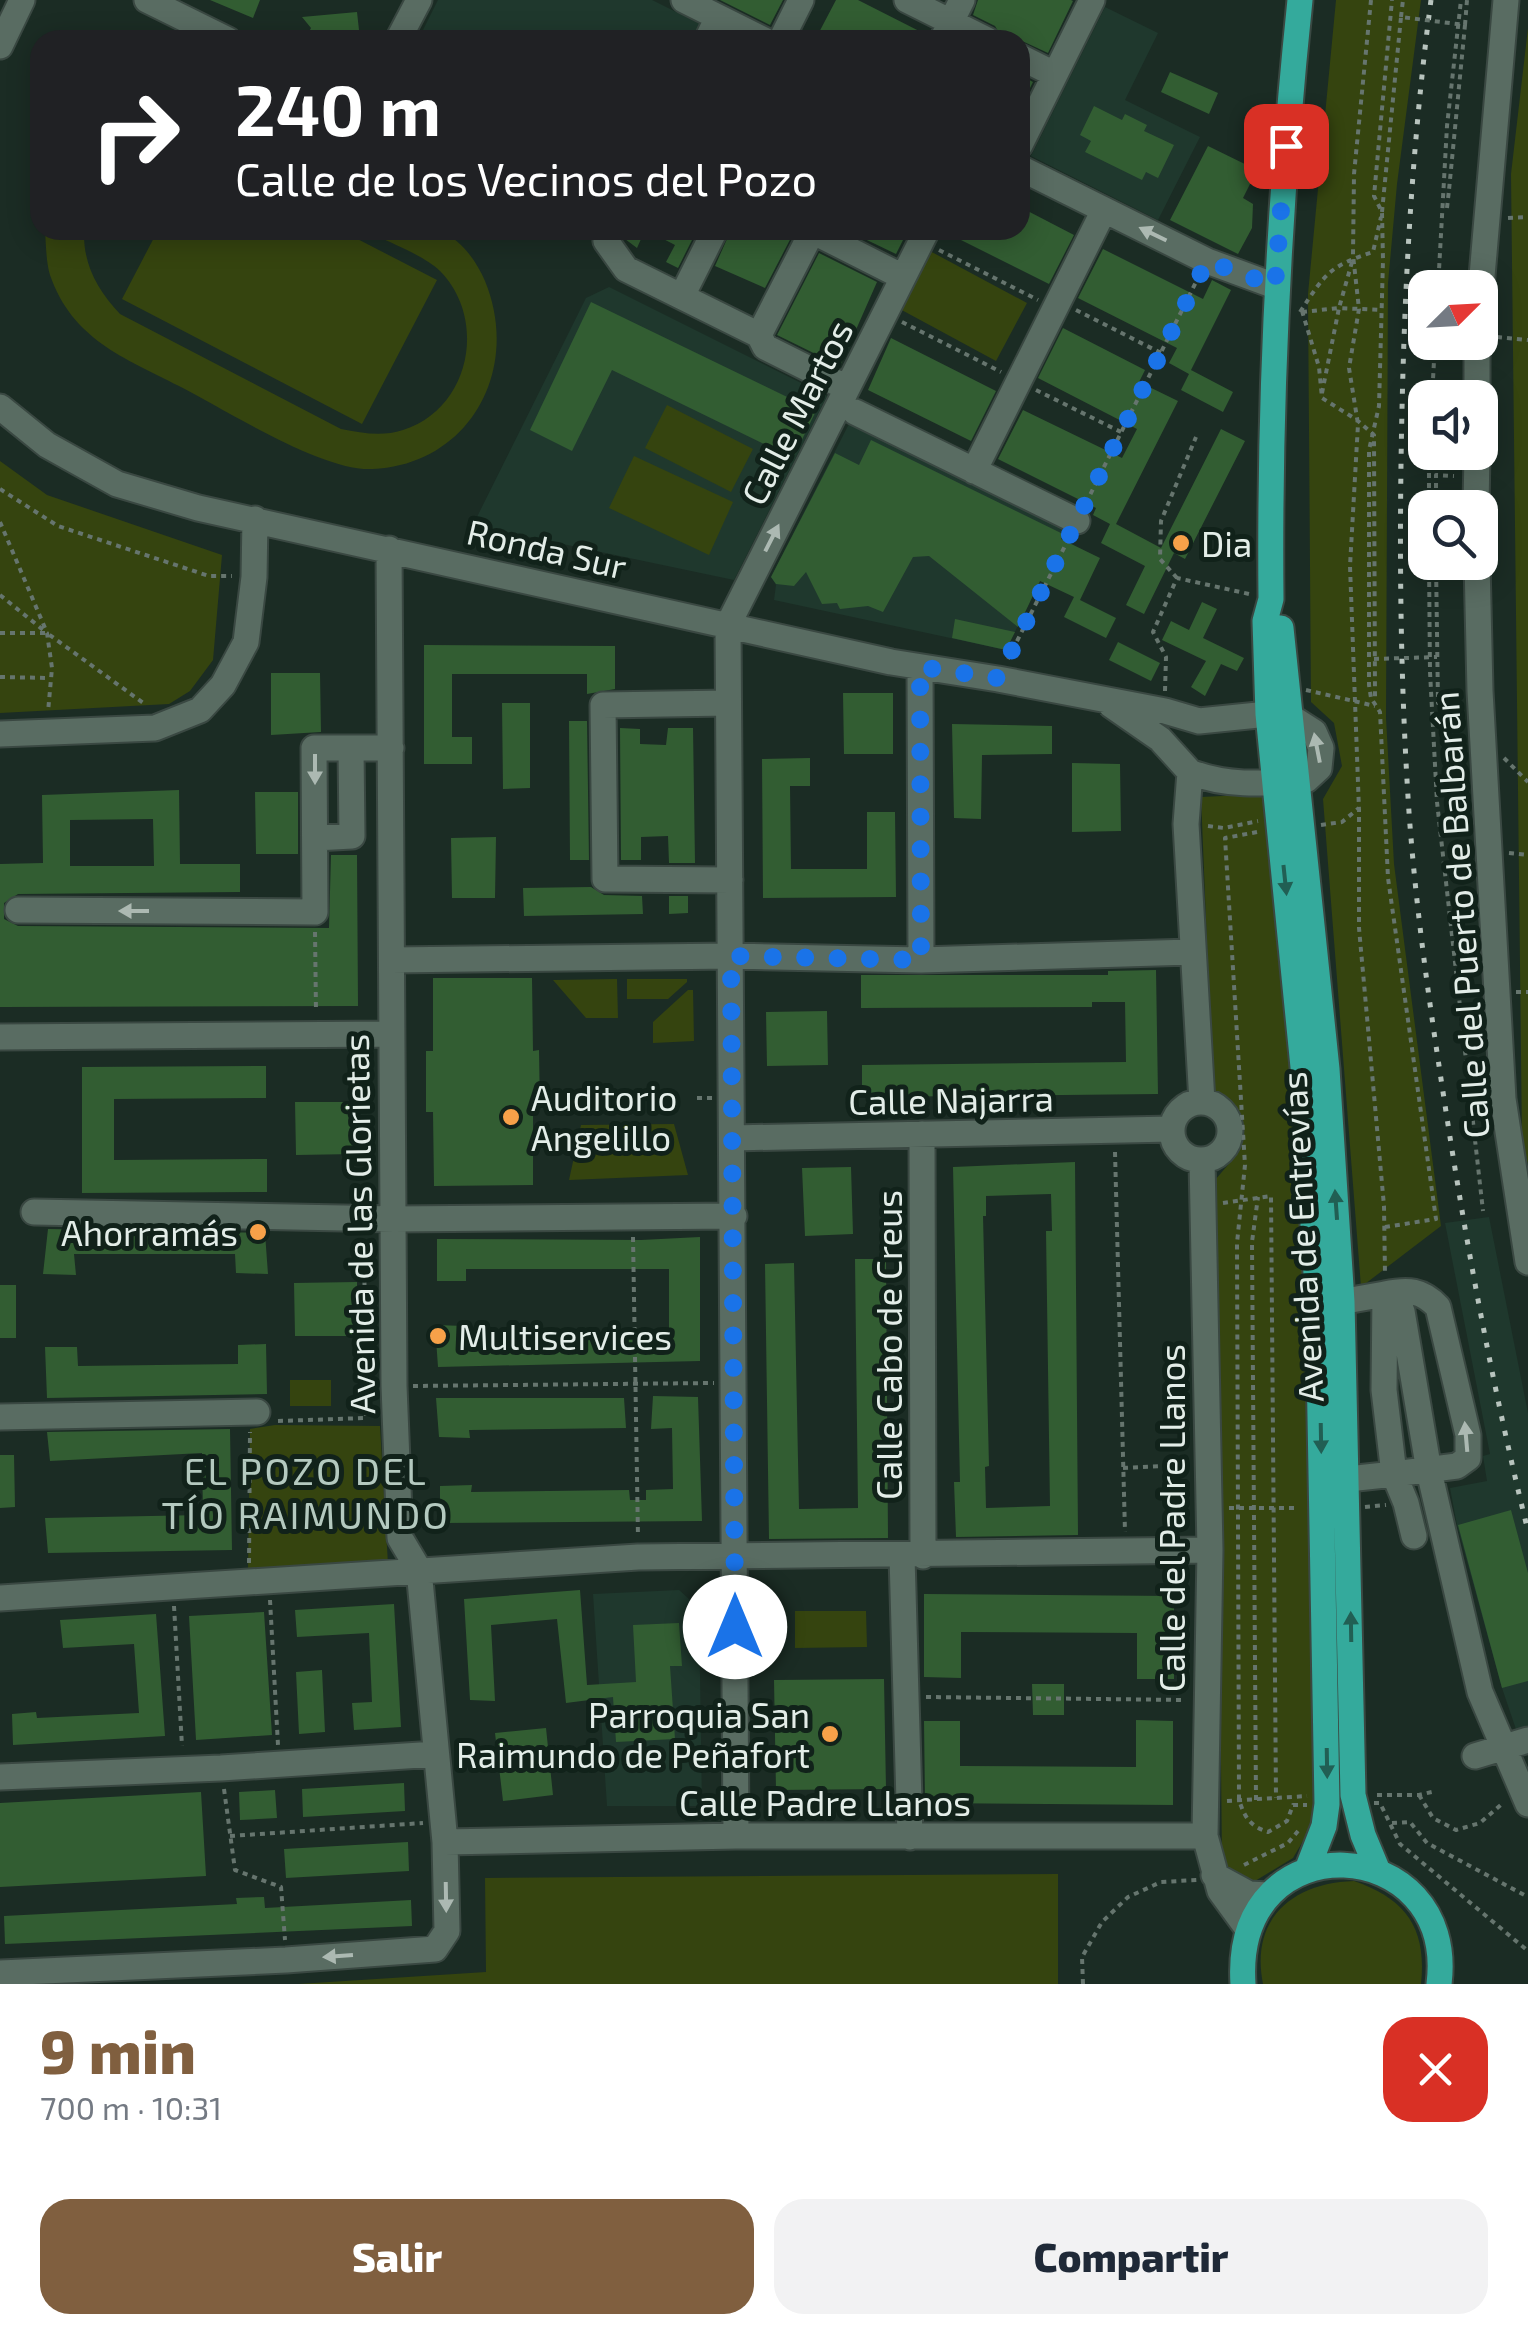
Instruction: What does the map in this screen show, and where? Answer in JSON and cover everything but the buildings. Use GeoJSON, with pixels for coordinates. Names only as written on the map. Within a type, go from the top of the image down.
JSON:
{"type":"FeatureCollection","features":[{"type":"Feature","properties":{"kind":"main road","name":"Avenida de Entrevías"},"geometry":{"type":"LineString","coordinates":[[1300,0],[1275,286],[1270,414],[1271,599],[1281,628],[1287,782],[1326,1069],[1330,1304],[1328,1804],[1307,1870]]}},
{"type":"Feature","properties":{"kind":"main road","name":"Avenida de Entrevías"},"geometry":{"type":"LineString","coordinates":[[1330,1304],[1348,1479],[1353,1794],[1363,1835],[1378,1871]]}},
{"type":"Feature","properties":{"kind":"main road"},"geometry":{"type":"LineString","coordinates":[[1243,1984],[1241,1956],[1247,1928],[1268,1895],[1307,1870],[1342,1864],[1378,1871],[1404,1886],[1424,1908],[1437,1934],[1439,1984]]}},
{"type":"Feature","properties":{"kind":"street"},"geometry":{"type":"LineString","coordinates":[[0,46],[22,0]]}},
{"type":"Feature","properties":{"kind":"street"},"geometry":{"type":"LineString","coordinates":[[147,0],[208,30]]}},
{"type":"Feature","properties":{"kind":"street"},"geometry":{"type":"LineString","coordinates":[[403,30],[419,0]]}},
{"type":"Feature","properties":{"kind":"street"},"geometry":{"type":"LineString","coordinates":[[684,0],[713,29]]}},
{"type":"Feature","properties":{"kind":"street"},"geometry":{"type":"LineString","coordinates":[[786,30],[801,0]]}},
{"type":"Feature","properties":{"kind":"street"},"geometry":{"type":"LineString","coordinates":[[906,0],[952,21]]}},
{"type":"Feature","properties":{"kind":"street"},"geometry":{"type":"LineString","coordinates":[[1030,124],[1092,0]]}},
{"type":"Feature","properties":{"kind":"street"},"geometry":{"type":"LineString","coordinates":[[1483,270],[1506,0]]}},
{"type":"Feature","properties":{"kind":"street"},"geometry":{"type":"LineString","coordinates":[[1030,62],[1054,74]]}},
{"type":"Feature","properties":{"kind":"street"},"geometry":{"type":"LineString","coordinates":[[1030,173],[1207,261],[1275,286]]}},
{"type":"Feature","properties":{"kind":"street"},"geometry":{"type":"LineString","coordinates":[[974,471],[1104,210]]}},
{"type":"Feature","properties":{"kind":"street"},"geometry":{"type":"LineString","coordinates":[[606,240],[626,269],[760,335],[765,347],[851,400]]}},
{"type":"Feature","properties":{"kind":"street"},"geometry":{"type":"LineString","coordinates":[[682,296],[710,240]]}},
{"type":"Feature","properties":{"kind":"street"},"geometry":{"type":"LineString","coordinates":[[760,335],[808,240]]}},
{"type":"Feature","properties":{"kind":"street"},"geometry":{"type":"LineString","coordinates":[[832,240],[903,277]]}},
{"type":"Feature","properties":{"kind":"street","name":"Calle Martos"},"geometry":{"type":"LineString","coordinates":[[728,625],[851,400],[922,240]]}},
{"type":"Feature","properties":{"kind":"street","name":"Calle Martos"},"geometry":{"type":"LineString","coordinates":[[851,400],[974,471],[1077,521]]}},
{"type":"Feature","properties":{"kind":"street","name":"Ronda Sur"},"geometry":{"type":"LineString","coordinates":[[0,406],[47,445],[117,484],[198,508],[920,667],[998,678],[1199,720],[1284,707]]}},
{"type":"Feature","properties":{"kind":"street"},"geometry":{"type":"LineString","coordinates":[[0,734],[156,728],[200,710],[223,684],[246,642],[254,577],[255,519]]}},
{"type":"Feature","properties":{"kind":"street","name":"Avenida de las Glorietas"},"geometry":{"type":"LineString","coordinates":[[286,1960],[436,1949],[446,1930],[444,1832],[419,1570],[400,1538],[390,1034],[389,549]]}},
{"type":"Feature","properties":{"kind":"street","name":"Calle del Puerto de Balbarán"},"geometry":{"type":"LineString","coordinates":[[1477,580],[1502,1100],[1528,1262]]}},
{"type":"Feature","properties":{"kind":"street"},"geometry":{"type":"LineString","coordinates":[[728,625],[736,1836]]}},
{"type":"Feature","properties":{"kind":"street"},"geometry":{"type":"LineString","coordinates":[[920,667],[921,960]]}},
{"type":"Feature","properties":{"kind":"street","name":"Ronda Sur"},"geometry":{"type":"LineString","coordinates":[[1103,699],[1160,740],[1186,766]]}},
{"type":"Feature","properties":{"kind":"street"},"geometry":{"type":"LineString","coordinates":[[728,703],[603,705],[603,724],[605,880],[730,880]]}},
{"type":"Feature","properties":{"kind":"street"},"geometry":{"type":"LineString","coordinates":[[1199,720],[1180,744],[1186,766],[1191,952],[1202,1102]]}},
{"type":"Feature","properties":{"kind":"street"},"geometry":{"type":"LineString","coordinates":[[18,910],[315,912],[314,748],[391,748]]}},
{"type":"Feature","properties":{"kind":"street"},"geometry":{"type":"LineString","coordinates":[[315,838],[352,836],[352,748]]}},
{"type":"Feature","properties":{"kind":"street"},"geometry":{"type":"LineString","coordinates":[[1186,766],[1206,778],[1287,782]]}},
{"type":"Feature","properties":{"kind":"street"},"geometry":{"type":"LineString","coordinates":[[392,960],[731,956],[921,960],[1191,952]]}},
{"type":"Feature","properties":{"kind":"street"},"geometry":{"type":"LineString","coordinates":[[0,1037],[390,1034]]}},
{"type":"Feature","properties":{"kind":"street"},"geometry":{"type":"LineString","coordinates":[[1202,1102],[1221,1109],[1230,1130],[1222,1151],[1202,1160],[1180,1152],[1172,1129],[1181,1110],[1202,1102]]}},
{"type":"Feature","properties":{"kind":"street","name":"Calle Najarra"},"geometry":{"type":"LineString","coordinates":[[732,1138],[1172,1129]]}},
{"type":"Feature","properties":{"kind":"street","name":"Calle Cabo de Creus"},"geometry":{"type":"LineString","coordinates":[[910,1837],[906,1697],[922,1134]]}},
{"type":"Feature","properties":{"kind":"street","name":"Calle del Padre Llanos"},"geometry":{"type":"LineString","coordinates":[[1202,1160],[1210,1550],[1206,1836],[1214,1875],[1227,1903],[1247,1928]]}},
{"type":"Feature","properties":{"kind":"street"},"geometry":{"type":"LineString","coordinates":[[34,1212],[394,1219],[734,1216]]}},
{"type":"Feature","properties":{"kind":"street"},"geometry":{"type":"LineString","coordinates":[[1330,1304],[1402,1290],[1425,1293],[1438,1307],[1468,1435],[1468,1458],[1458,1466],[1348,1479]]}},
{"type":"Feature","properties":{"kind":"street"},"geometry":{"type":"LineString","coordinates":[[1385,1294],[1402,1310],[1429,1471],[1480,1692],[1526,1799]]}},
{"type":"Feature","properties":{"kind":"street"},"geometry":{"type":"LineString","coordinates":[[1385,1294],[1384,1390],[1394,1474],[1414,1536]]}},
{"type":"Feature","properties":{"kind":"street"},"geometry":{"type":"LineString","coordinates":[[0,1418],[253,1412]]}},
{"type":"Feature","properties":{"kind":"street"},"geometry":{"type":"LineString","coordinates":[[0,1598],[638,1557],[1210,1550]]}},
{"type":"Feature","properties":{"kind":"street"},"geometry":{"type":"LineString","coordinates":[[1475,1756],[1528,1740]]}},
{"type":"Feature","properties":{"kind":"street"},"geometry":{"type":"LineString","coordinates":[[0,1777],[436,1754]]}},
{"type":"Feature","properties":{"kind":"street","name":"Calle Padre Llanos"},"geometry":{"type":"LineString","coordinates":[[444,1832],[1206,1836]]}},
{"type":"Feature","properties":{"kind":"street"},"geometry":{"type":"LineString","coordinates":[[1214,1875],[1249,1894],[1268,1895]]}},
{"type":"Feature","properties":{"kind":"street"},"geometry":{"type":"LineString","coordinates":[[0,1973],[286,1960]]}},
{"type":"Feature","properties":{"kind":"path"},"geometry":{"type":"LineString","coordinates":[[1370,0],[1354,174],[1359,309],[1350,368],[1358,424],[1350,566],[1359,928],[1385,1227],[1385,1294]]}},
{"type":"Feature","properties":{"kind":"path"},"geometry":{"type":"LineString","coordinates":[[1301,312],[1323,278],[1354,255],[1372,252],[1382,212],[1374,196],[1392,0]]}},
{"type":"Feature","properties":{"kind":"path"},"geometry":{"type":"LineString","coordinates":[[1385,1227],[1436,1219],[1388,878],[1380,712],[1369,685],[1370,450],[1379,406],[1382,212],[1403,0]]}},
{"type":"Feature","properties":{"kind":"path"},"geometry":{"type":"LineString","coordinates":[[1447,208],[1465,25],[1464,0]]}},
{"type":"Feature","properties":{"kind":"path"},"geometry":{"type":"LineString","coordinates":[[1439,270],[1447,126],[1464,0]]}},
{"type":"Feature","properties":{"kind":"path"},"geometry":{"type":"LineString","coordinates":[[1402,18],[1465,25]]}},
{"type":"Feature","properties":{"kind":"path"},"geometry":{"type":"LineString","coordinates":[[1503,218],[1528,216]]}},
{"type":"Feature","properties":{"kind":"path"},"geometry":{"type":"LineString","coordinates":[[932,240],[1057,305],[1161,352]]}},
{"type":"Feature","properties":{"kind":"path"},"geometry":{"type":"LineString","coordinates":[[1322,398],[1338,308],[1354,255]]}},
{"type":"Feature","properties":{"kind":"path"},"geometry":{"type":"LineString","coordinates":[[998,678],[1207,261]]}},
{"type":"Feature","properties":{"kind":"path"},"geometry":{"type":"LineString","coordinates":[[1292,312],[1381,310]]}},
{"type":"Feature","properties":{"kind":"path"},"geometry":{"type":"LineString","coordinates":[[1301,312],[1319,368],[1322,398]]}},
{"type":"Feature","properties":{"kind":"path"},"geometry":{"type":"LineString","coordinates":[[1498,340],[1528,340]]}},
{"type":"Feature","properties":{"kind":"path"},"geometry":{"type":"LineString","coordinates":[[1322,398],[1373,433]]}},
{"type":"Feature","properties":{"kind":"path"},"geometry":{"type":"LineString","coordinates":[[1373,433],[1375,706]]}},
{"type":"Feature","properties":{"kind":"path"},"geometry":{"type":"LineString","coordinates":[[1196,437],[1161,521],[1160,559],[1177,578],[1271,599]]}},
{"type":"Feature","properties":{"kind":"path"},"geometry":{"type":"LineString","coordinates":[[1436,490],[1436,475],[1457,476]]}},
{"type":"Feature","properties":{"kind":"path"},"geometry":{"type":"LineString","coordinates":[[0,489],[58,526],[209,576],[238,576]]}},
{"type":"Feature","properties":{"kind":"path"},"geometry":{"type":"LineString","coordinates":[[0,522],[47,633],[51,678],[46,731]]}},
{"type":"Feature","properties":{"kind":"path"},"geometry":{"type":"LineString","coordinates":[[1165,711],[1166,658],[1153,632],[1177,578]]}},
{"type":"Feature","properties":{"kind":"path"},"geometry":{"type":"LineString","coordinates":[[1429,580],[1436,802],[1482,1210]]}},
{"type":"Feature","properties":{"kind":"path"},"geometry":{"type":"LineString","coordinates":[[1436,580],[1438,703],[1461,704],[1461,692]]}},
{"type":"Feature","properties":{"kind":"path"},"geometry":{"type":"LineString","coordinates":[[0,595],[146,706]]}},
{"type":"Feature","properties":{"kind":"path"},"geometry":{"type":"LineString","coordinates":[[0,634],[47,633]]}},
{"type":"Feature","properties":{"kind":"path"},"geometry":{"type":"LineString","coordinates":[[1374,660],[1437,656]]}},
{"type":"Feature","properties":{"kind":"path"},"geometry":{"type":"LineString","coordinates":[[0,677],[51,678]]}},
{"type":"Feature","properties":{"kind":"path"},"geometry":{"type":"LineString","coordinates":[[1284,707],[1325,692],[1375,706]]}},
{"type":"Feature","properties":{"kind":"path"},"geometry":{"type":"LineString","coordinates":[[1502,754],[1528,782]]}},
{"type":"Feature","properties":{"kind":"path"},"geometry":{"type":"LineString","coordinates":[[1310,826],[1342,822],[1359,808]]}},
{"type":"Feature","properties":{"kind":"path"},"geometry":{"type":"LineString","coordinates":[[1186,824],[1224,828],[1268,818]]}},
{"type":"Feature","properties":{"kind":"path"},"geometry":{"type":"LineString","coordinates":[[1265,831],[1225,838],[1245,1165],[1237,1242],[1239,1800],[1245,1818],[1268,1832],[1287,1821],[1293,1805],[1317,1804]]}},
{"type":"Feature","properties":{"kind":"path"},"geometry":{"type":"LineString","coordinates":[[1504,852],[1528,854]]}},
{"type":"Feature","properties":{"kind":"path"},"geometry":{"type":"LineString","coordinates":[[315,912],[316,1034]]}},
{"type":"Feature","properties":{"kind":"path"},"geometry":{"type":"LineString","coordinates":[[1114,1130],[1126,1552]]}},
{"type":"Feature","properties":{"kind":"path"},"geometry":{"type":"LineString","coordinates":[[1203,1207],[1271,1196],[1276,1798]]}},
{"type":"Feature","properties":{"kind":"path"},"geometry":{"type":"LineString","coordinates":[[1256,1800],[1252,1242],[1258,1198]]}},
{"type":"Feature","properties":{"kind":"path"},"geometry":{"type":"LineString","coordinates":[[632,1215],[638,1557]]}},
{"type":"Feature","properties":{"kind":"path"},"geometry":{"type":"LineString","coordinates":[[253,1412],[268,1422],[366,1418],[364,1218]]}},
{"type":"Feature","properties":{"kind":"path"},"geometry":{"type":"LineString","coordinates":[[394,1386],[734,1383]]}},
{"type":"Feature","properties":{"kind":"path"},"geometry":{"type":"LineString","coordinates":[[253,1412],[259,1580],[279,1764]]}},
{"type":"Feature","properties":{"kind":"path"},"geometry":{"type":"LineString","coordinates":[[173,1586],[183,1770]]}},
{"type":"Feature","properties":{"kind":"path"},"geometry":{"type":"LineString","coordinates":[[906,1697],[1208,1700]]}},
{"type":"Feature","properties":{"kind":"path"},"geometry":{"type":"LineString","coordinates":[[221,1768],[235,1870],[281,1886],[286,1960]]}},
{"type":"Feature","properties":{"kind":"path"},"geometry":{"type":"LineString","coordinates":[[1366,1795],[1420,1796],[1436,1790]]}},
{"type":"Feature","properties":{"kind":"path"},"geometry":{"type":"LineString","coordinates":[[1207,1801],[1316,1795]]}},
{"type":"Feature","properties":{"kind":"path"},"geometry":{"type":"LineString","coordinates":[[1420,1796],[1433,1818],[1456,1830],[1480,1823],[1496,1806],[1526,1799]]}},
{"type":"Feature","properties":{"kind":"path"},"geometry":{"type":"LineString","coordinates":[[1365,1803],[1380,1803],[1400,1844],[1528,1951]]}},
{"type":"Feature","properties":{"kind":"path"},"geometry":{"type":"LineString","coordinates":[[1303,1817],[1307,1805]]}},
{"type":"Feature","properties":{"kind":"path"},"geometry":{"type":"LineString","coordinates":[[1390,1823],[1410,1822],[1427,1844],[1528,1897]]}},
{"type":"Feature","properties":{"kind":"path"},"geometry":{"type":"LineString","coordinates":[[1083,1984],[1082,1957],[1102,1922],[1128,1898],[1161,1882],[1196,1881],[1236,1869],[1288,1843],[1300,1830]]}},
{"type":"Feature","properties":{"kind":"path"},"geometry":{"type":"LineString","coordinates":[[230,1836],[444,1832]]}},
{"type":"Feature","properties":{"kind":"shaded area"},"geometry":{"type":"Polygon","coordinates":[[[438,0],[652,0],[706,27],[705,30],[423,30],[438,0]]]}},
{"type":"Feature","properties":{"kind":"shaded area"},"geometry":{"type":"Polygon","coordinates":[[[1105,7],[1158,33],[1125,100],[1200,137],[1158,220],[1031,156],[1105,7]]]}},
{"type":"Feature","properties":{"kind":"shaded area"},"geometry":{"type":"Polygon","coordinates":[[[609,287],[827,396],[734,580],[473,525],[586,298],[609,287]]]}},
{"type":"Feature","properties":{"kind":"shaded area"},"geometry":{"type":"Polygon","coordinates":[[[851,420],[1066,528],[1006,650],[774,600],[776,585],[771,577],[851,420]]]}},
{"type":"Feature","properties":{"kind":"shaded area"},"geometry":{"type":"Polygon","coordinates":[[[1489,1217],[1528,1413],[1528,1749],[1523,1750],[1502,1688],[1450,1488],[1487,1481],[1483,1456],[1490,1454],[1445,1223],[1489,1217]]]}},
{"type":"Feature","properties":{"kind":"shaded area"},"geometry":{"type":"Polygon","coordinates":[[[679,1590],[699,1608],[702,1806],[607,1806],[593,1594],[679,1590]]]}},
{"type":"Feature","properties":{"kind":"green space"},"geometry":{"type":"Polygon","coordinates":[[[1336,0],[1421,0],[1388,283],[1386,718],[1394,864],[1441,1226],[1361,1287],[1323,799],[1342,766],[1334,723],[1311,702],[1308,294],[1336,0]]]}},
{"type":"Feature","properties":{"kind":"green space"},"geometry":{"type":"Polygon","coordinates":[[[1528,28],[1528,1164],[1522,1142],[1511,174],[1528,28]]]}},
{"type":"Feature","properties":{"kind":"green space"},"geometry":{"type":"Polygon","coordinates":[[[46,240],[85,240],[93,276],[120,314],[341,429],[380,434],[403,430],[426,419],[444,403],[465,361],[467,337],[455,291],[440,271],[386,240],[455,240],[478,266],[495,314],[496,346],[491,377],[479,406],[461,430],[437,450],[407,463],[373,469],[328,461],[275,438],[102,344],[86,331],[60,297],[47,259],[46,240]]]}},
{"type":"Feature","properties":{"kind":"green space"},"geometry":{"type":"Polygon","coordinates":[[[153,240],[359,240],[437,280],[362,424],[122,299],[153,240]]]}},
{"type":"Feature","properties":{"kind":"green space"},"geometry":{"type":"Polygon","coordinates":[[[928,250],[1027,303],[996,361],[898,308],[928,250]]]}},
{"type":"Feature","properties":{"kind":"green space"},"geometry":{"type":"Polygon","coordinates":[[[667,405],[753,449],[731,492],[645,448],[667,405]]]}},
{"type":"Feature","properties":{"kind":"green space"},"geometry":{"type":"Polygon","coordinates":[[[634,456],[733,502],[709,555],[609,508],[634,456]]]}},
{"type":"Feature","properties":{"kind":"green space"},"geometry":{"type":"Polygon","coordinates":[[[0,461],[47,495],[222,555],[213,660],[190,691],[169,704],[0,713],[0,461]]]}},
{"type":"Feature","properties":{"kind":"green space"},"geometry":{"type":"Polygon","coordinates":[[[1267,794],[1307,1256],[1317,1817],[1293,1858],[1250,1884],[1234,1875],[1222,1861],[1215,1180],[1239,1152],[1237,1112],[1213,1091],[1201,797],[1267,794]]]}},
{"type":"Feature","properties":{"kind":"green space"},"geometry":{"type":"Polygon","coordinates":[[[617,979],[618,1018],[586,1018],[553,980],[617,979]]]}},
{"type":"Feature","properties":{"kind":"green space"},"geometry":{"type":"Polygon","coordinates":[[[627,979],[687,982],[668,999],[627,999],[627,979]]]}},
{"type":"Feature","properties":{"kind":"green space"},"geometry":{"type":"Polygon","coordinates":[[[688,990],[693,990],[694,1041],[653,1043],[653,1022],[688,990]]]}},
{"type":"Feature","properties":{"kind":"green space"},"geometry":{"type":"Polygon","coordinates":[[[674,1124],[688,1175],[569,1180],[581,1125],[674,1124]]]}},
{"type":"Feature","properties":{"kind":"green space"},"geometry":{"type":"Polygon","coordinates":[[[290,1380],[331,1380],[331,1406],[290,1406],[290,1380]]]}},
{"type":"Feature","properties":{"kind":"green space"},"geometry":{"type":"Polygon","coordinates":[[[275,1425],[380,1426],[388,1564],[248,1571],[250,1429],[275,1425]]]}},
{"type":"Feature","properties":{"kind":"green space"},"geometry":{"type":"Polygon","coordinates":[[[795,1611],[866,1611],[867,1647],[795,1648],[795,1611]]]}},
{"type":"Feature","properties":{"kind":"green space"},"geometry":{"type":"Polygon","coordinates":[[[1058,1874],[1058,1984],[298,1984],[486,1972],[485,1878],[1058,1874]]]}},
{"type":"Feature","properties":{"kind":"green space"},"geometry":{"type":"Polygon","coordinates":[[[1354,1881],[1387,1897],[1409,1918],[1420,1947],[1421,1984],[1263,1984],[1263,1941],[1280,1909],[1312,1889],[1354,1881]]]}},
{"type":"Feature","properties":{"kind":"railway"},"geometry":{"type":"LineString","coordinates":[[1431,0],[1415,153],[1403,359],[1401,611],[1409,812],[1424,959],[1453,1159],[1492,1372],[1528,1531]]}},
{"type":"Feature","properties":{"kind":"place","name":"Dia"},"geometry":{"type":"Point","coordinates":[1181,543]}},
{"type":"Feature","properties":{"kind":"place","name":"Auditorio Angelillo"},"geometry":{"type":"Point","coordinates":[511,1117]}},
{"type":"Feature","properties":{"kind":"place","name":"Ahorramás"},"geometry":{"type":"Point","coordinates":[258,1232]}},
{"type":"Feature","properties":{"kind":"place","name":"Multiservices"},"geometry":{"type":"Point","coordinates":[438,1336]}},
{"type":"Feature","properties":{"kind":"place","name":"Parroquia San Raimundo de Peñafort"},"geometry":{"type":"Point","coordinates":[830,1734]}},
{"type":"Feature","properties":{"kind":"district","name":"EL POZO DEL TÍO RAIMUNDO"},"geometry":{"type":"Point","coordinates":[306,1492]}},
{"type":"Feature","properties":{"kind":"route"},"geometry":{"type":"LineString","coordinates":[[735,1627],[731,956],[921,960],[920,667],[998,678],[1207,261],[1275,286],[1286,146]]}}]}
